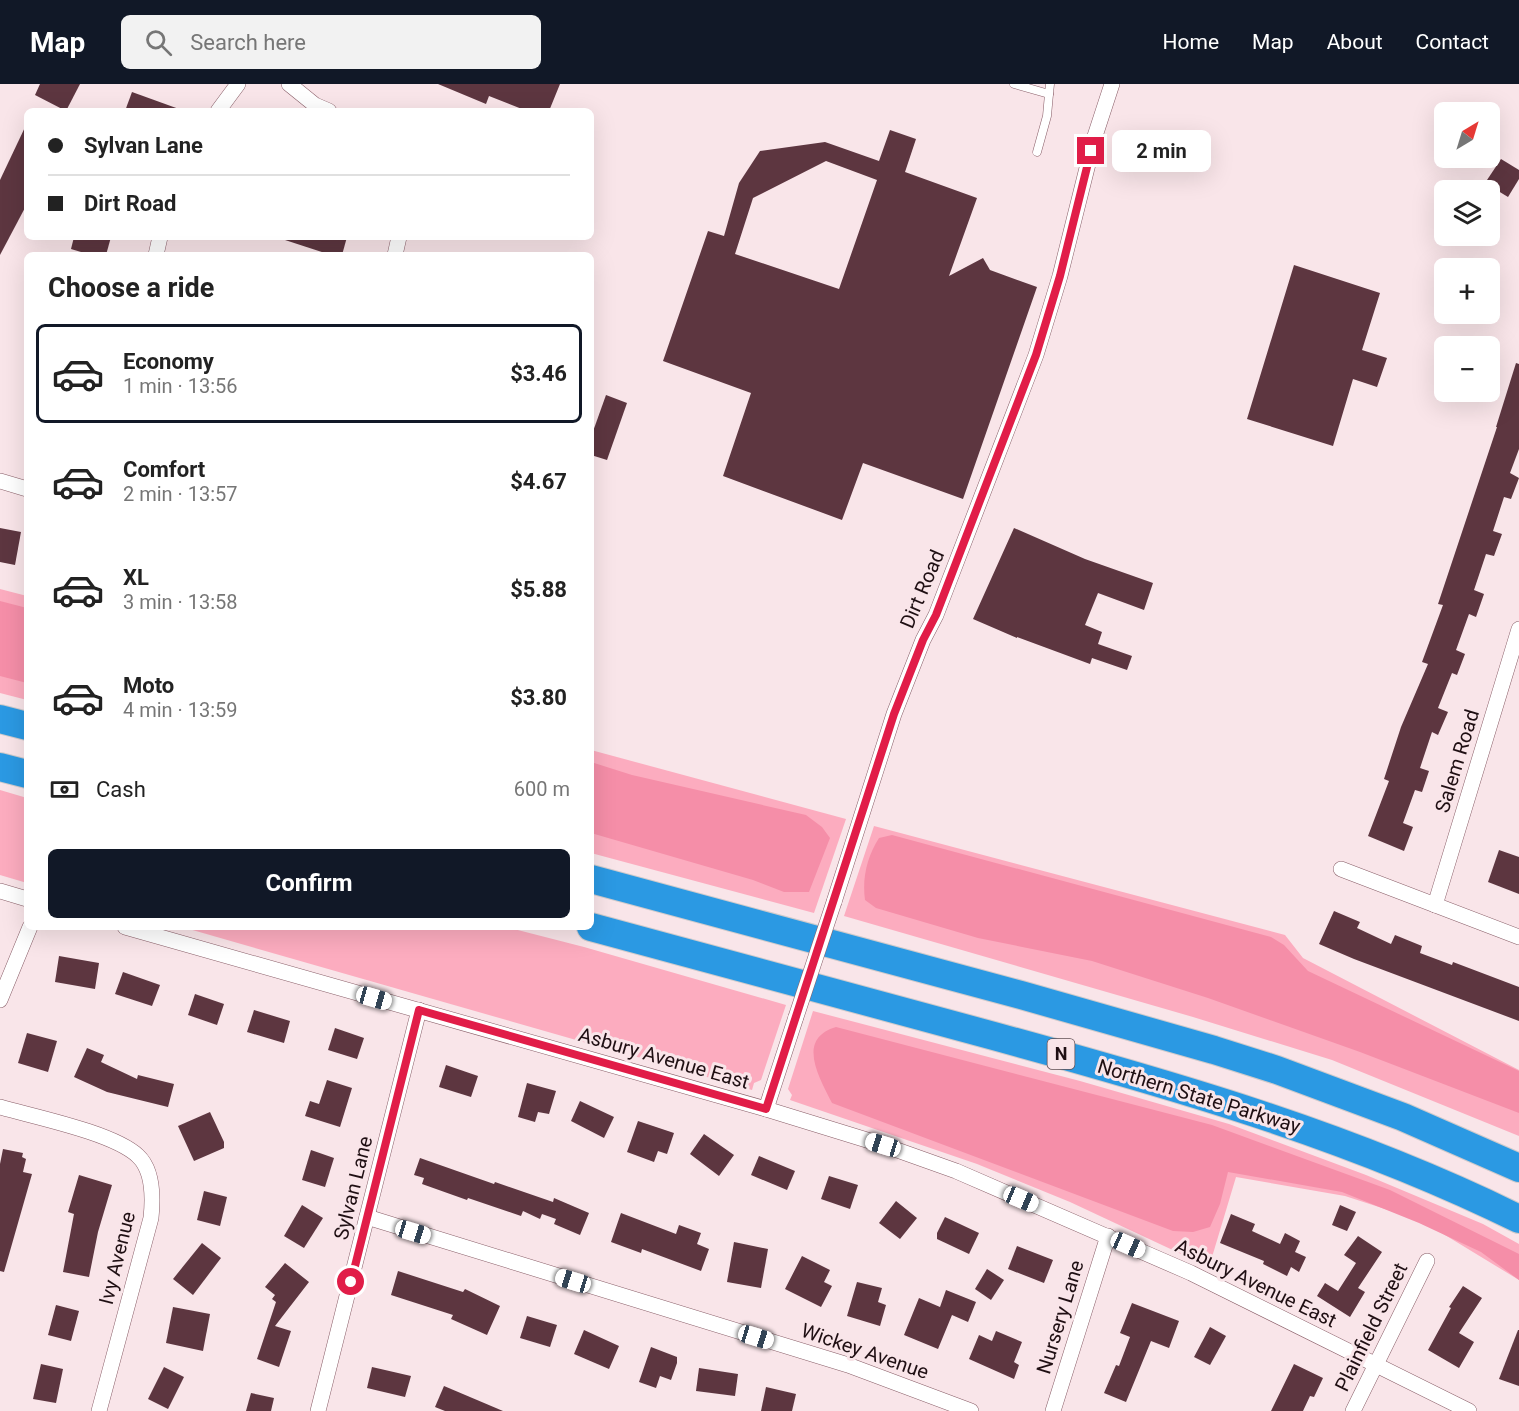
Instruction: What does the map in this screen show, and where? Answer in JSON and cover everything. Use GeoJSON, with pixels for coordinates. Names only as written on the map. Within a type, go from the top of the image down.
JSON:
{"type":"FeatureCollection","features":[{"type":"Feature","properties":{"kind":"highway"},"geometry":{"type":"LineString","coordinates":[[0,719],[24,725]]}},
{"type":"Feature","properties":{"kind":"highway"},"geometry":{"type":"LineString","coordinates":[[0,767],[24,773]]}},
{"type":"Feature","properties":{"kind":"highway","name":"N"},"geometry":{"type":"LineString","coordinates":[[594,880],[1054,1004],[1214,1050],[1277,1070],[1403,1117],[1519,1168]]}},
{"type":"Feature","properties":{"kind":"highway","name":"Northern State Parkway"},"geometry":{"type":"LineString","coordinates":[[594,928],[1205,1095],[1328,1138],[1440,1183],[1519,1219]]}},
{"type":"Feature","properties":{"kind":"street"},"geometry":{"type":"LineString","coordinates":[[220,108],[238,84]]}},
{"type":"Feature","properties":{"kind":"street"},"geometry":{"type":"LineString","coordinates":[[290,84],[322,108]]}},
{"type":"Feature","properties":{"kind":"street","name":"Dirt Road"},"geometry":{"type":"LineString","coordinates":[[766,1109],[894,714],[923,640],[936,615],[1036,355],[1060,276],[1095,136],[1112,84]]}},
{"type":"Feature","properties":{"kind":"street"},"geometry":{"type":"LineString","coordinates":[[0,481],[24,488]]}},
{"type":"Feature","properties":{"kind":"street","name":"Salem Road"},"geometry":{"type":"LineString","coordinates":[[1435,905],[1519,629]]}},
{"type":"Feature","properties":{"kind":"street"},"geometry":{"type":"LineString","coordinates":[[1341,870],[1519,938]]}},
{"type":"Feature","properties":{"kind":"street"},"geometry":{"type":"LineString","coordinates":[[0,891],[24,898]]}},
{"type":"Feature","properties":{"kind":"street"},"geometry":{"type":"LineString","coordinates":[[0,1000],[29,930]]}},
{"type":"Feature","properties":{"kind":"street","name":"Asbury Avenue East"},"geometry":{"type":"LineString","coordinates":[[136,930],[766,1109],[883,1145],[956,1171],[1191,1273],[1469,1411]]}},
{"type":"Feature","properties":{"kind":"street","name":"Sylvan Lane"},"geometry":{"type":"LineString","coordinates":[[318,1411],[419,1010]]}},
{"type":"Feature","properties":{"kind":"street","name":"Ivy Avenue"},"geometry":{"type":"LineString","coordinates":[[0,1107],[114,1140],[139,1157],[147,1169],[153,1196],[151,1218],[99,1411]]}},
{"type":"Feature","properties":{"kind":"street","name":"Wickey Avenue"},"geometry":{"type":"LineString","coordinates":[[367,1217],[848,1365],[971,1411]]}},
{"type":"Feature","properties":{"kind":"street","name":"Nursery Lane"},"geometry":{"type":"LineString","coordinates":[[1053,1411],[1108,1236]]}},
{"type":"Feature","properties":{"kind":"street","name":"Plainfield Street"},"geometry":{"type":"LineString","coordinates":[[1353,1411],[1427,1261]]}},
{"type":"Feature","properties":{"kind":"lane"},"geometry":{"type":"LineString","coordinates":[[1014,84],[1049,94]]}},
{"type":"Feature","properties":{"kind":"lane"},"geometry":{"type":"LineString","coordinates":[[1037,152],[1047,117],[1050,84]]}},
{"type":"Feature","properties":{"kind":"shaded area"},"geometry":{"type":"Polygon","coordinates":[[[0,589],[24,595],[24,699],[0,693],[0,589]]]}},
{"type":"Feature","properties":{"kind":"shaded area"},"geometry":{"type":"Polygon","coordinates":[[[0,601],[24,607],[24,682],[0,676],[0,601]]]}},
{"type":"Feature","properties":{"kind":"shaded area"},"geometry":{"type":"Polygon","coordinates":[[[594,751],[846,819],[814,913],[594,854],[594,751]]]}},
{"type":"Feature","properties":{"kind":"shaded area"},"geometry":{"type":"Polygon","coordinates":[[[594,763],[632,775],[806,815],[822,827],[830,838],[809,892],[784,892],[753,880],[594,834],[594,763]]]}},
{"type":"Feature","properties":{"kind":"shaded area"},"geometry":{"type":"Polygon","coordinates":[[[0,790],[24,797],[24,882],[0,875],[0,790]]]}},
{"type":"Feature","properties":{"kind":"shaded area"},"geometry":{"type":"Polygon","coordinates":[[[874,826],[1285,935],[1303,958],[1519,1070],[1519,1136],[1332,1060],[1193,1017],[844,916],[874,826]]]}},
{"type":"Feature","properties":{"kind":"shaded area"},"geometry":{"type":"Polygon","coordinates":[[[892,835],[1271,937],[1284,945],[1308,971],[1519,1071],[1519,1113],[1360,1052],[1208,998],[1092,961],[978,938],[876,908],[865,900],[866,868],[879,838],[892,835]]]}},
{"type":"Feature","properties":{"kind":"shaded area"},"geometry":{"type":"Polygon","coordinates":[[[192,930],[518,930],[786,1005],[761,1080],[754,1083],[752,1090],[634,1056],[631,1049],[624,1047],[618,1052],[192,930]]]}},
{"type":"Feature","properties":{"kind":"shaded area"},"geometry":{"type":"Polygon","coordinates":[[[813,1011],[1080,1081],[1229,1124],[1366,1175],[1483,1224],[1519,1244],[1519,1280],[1422,1221],[1345,1196],[1236,1177],[1209,1267],[1070,1202],[977,1164],[790,1100],[792,1095],[788,1089],[813,1011]]]}},
{"type":"Feature","properties":{"kind":"shaded area"},"geometry":{"type":"Polygon","coordinates":[[[836,1027],[1212,1125],[1390,1190],[1519,1254],[1519,1280],[1481,1252],[1419,1223],[1342,1192],[1228,1172],[1220,1204],[1210,1227],[1193,1232],[1173,1231],[832,1103],[817,1071],[814,1049],[817,1040],[824,1033],[836,1027]]]}},
{"type":"Feature","properties":{"kind":"building"},"geometry":{"type":"Polygon","coordinates":[[[40,84],[80,84],[68,108],[60,108],[35,95],[40,84]]]}},
{"type":"Feature","properties":{"kind":"building"},"geometry":{"type":"Polygon","coordinates":[[[438,84],[560,84],[550,108],[519,108],[489,96],[486,104],[438,84]]]}},
{"type":"Feature","properties":{"kind":"building"},"geometry":{"type":"Polygon","coordinates":[[[132,92],[176,108],[126,108],[132,92]]]}},
{"type":"Feature","properties":{"kind":"building"},"geometry":{"type":"Polygon","coordinates":[[[24,129],[24,210],[0,255],[0,180],[24,129]]]}},
{"type":"Feature","properties":{"kind":"building"},"geometry":{"type":"Polygon","coordinates":[[[890,130],[916,139],[905,172],[977,198],[949,276],[983,258],[990,270],[1037,287],[963,499],[863,463],[842,520],[723,476],[751,393],[663,361],[708,231],[724,236],[739,183],[760,151],[825,142],[879,161],[890,130]],[[826,161],[753,198],[735,254],[839,289],[877,180],[826,161]]]}},
{"type":"Feature","properties":{"kind":"building"},"geometry":{"type":"Polygon","coordinates":[[[1500,160],[1519,170],[1519,179],[1508,197],[1500,192],[1500,180],[1487,180],[1495,168],[1500,168],[1500,160]]]}},
{"type":"Feature","properties":{"kind":"building"},"geometry":{"type":"Polygon","coordinates":[[[73,240],[110,240],[107,252],[81,252],[71,249],[73,240]]]}},
{"type":"Feature","properties":{"kind":"building"},"geometry":{"type":"Polygon","coordinates":[[[285,240],[346,240],[343,252],[322,252],[285,240]]]}},
{"type":"Feature","properties":{"kind":"building"},"geometry":{"type":"Polygon","coordinates":[[[1294,265],[1380,293],[1362,350],[1387,358],[1377,387],[1353,379],[1333,446],[1247,419],[1294,265]]]}},
{"type":"Feature","properties":{"kind":"building"},"geometry":{"type":"Polygon","coordinates":[[[1516,363],[1519,364],[1519,449],[1510,473],[1519,478],[1511,499],[1504,497],[1493,531],[1502,534],[1494,556],[1486,554],[1474,590],[1484,594],[1476,617],[1469,614],[1456,650],[1465,654],[1457,675],[1452,673],[1438,708],[1448,712],[1438,735],[1432,732],[1420,768],[1429,771],[1422,792],[1415,790],[1403,823],[1413,827],[1404,851],[1368,836],[1389,781],[1384,779],[1401,727],[1428,664],[1422,662],[1443,605],[1438,604],[1516,363]]]}},
{"type":"Feature","properties":{"kind":"building"},"geometry":{"type":"Polygon","coordinates":[[[606,395],[627,403],[607,460],[594,456],[594,429],[606,395]]]}},
{"type":"Feature","properties":{"kind":"building"},"geometry":{"type":"Polygon","coordinates":[[[0,528],[21,532],[15,565],[0,562],[0,528]]]}},
{"type":"Feature","properties":{"kind":"building"},"geometry":{"type":"Polygon","coordinates":[[[1014,528],[1085,559],[1153,583],[1144,610],[1098,593],[1085,625],[1102,632],[1098,644],[1132,656],[1127,670],[1092,658],[1090,664],[1017,638],[973,619],[1014,528]]]}},
{"type":"Feature","properties":{"kind":"building"},"geometry":{"type":"Polygon","coordinates":[[[1499,850],[1519,857],[1519,894],[1488,882],[1499,850]]]}},
{"type":"Feature","properties":{"kind":"building"},"geometry":{"type":"Polygon","coordinates":[[[1334,911],[1360,922],[1357,928],[1391,944],[1395,935],[1422,946],[1420,953],[1452,965],[1453,962],[1519,987],[1519,1021],[1319,944],[1334,911]]]}},
{"type":"Feature","properties":{"kind":"building"},"geometry":{"type":"Polygon","coordinates":[[[59,956],[99,963],[95,989],[55,982],[59,956]]]}},
{"type":"Feature","properties":{"kind":"building"},"geometry":{"type":"Polygon","coordinates":[[[123,972],[160,985],[152,1006],[115,994],[123,972]]]}},
{"type":"Feature","properties":{"kind":"building"},"geometry":{"type":"Polygon","coordinates":[[[195,994],[224,1004],[217,1025],[188,1015],[195,994]]]}},
{"type":"Feature","properties":{"kind":"building"},"geometry":{"type":"Polygon","coordinates":[[[254,1010],[290,1021],[284,1043],[247,1032],[254,1010]]]}},
{"type":"Feature","properties":{"kind":"building"},"geometry":{"type":"Polygon","coordinates":[[[335,1028],[364,1038],[357,1059],[328,1050],[335,1028]]]}},
{"type":"Feature","properties":{"kind":"building"},"geometry":{"type":"Polygon","coordinates":[[[27,1033],[57,1041],[48,1072],[18,1063],[27,1033]]]}},
{"type":"Feature","properties":{"kind":"building"},"geometry":{"type":"Polygon","coordinates":[[[87,1048],[104,1055],[101,1062],[137,1079],[138,1075],[174,1084],[168,1107],[107,1092],[74,1077],[87,1048]]]}},
{"type":"Feature","properties":{"kind":"building"},"geometry":{"type":"Polygon","coordinates":[[[446,1065],[478,1076],[471,1097],[439,1087],[446,1065]]]}},
{"type":"Feature","properties":{"kind":"building"},"geometry":{"type":"Polygon","coordinates":[[[327,1080],[352,1088],[340,1127],[305,1116],[310,1101],[319,1104],[327,1080]]]}},
{"type":"Feature","properties":{"kind":"building"},"geometry":{"type":"Polygon","coordinates":[[[527,1083],[556,1091],[549,1114],[538,1112],[535,1122],[518,1117],[527,1083]]]}},
{"type":"Feature","properties":{"kind":"building"},"geometry":{"type":"Polygon","coordinates":[[[580,1101],[614,1117],[604,1138],[571,1121],[580,1101]]]}},
{"type":"Feature","properties":{"kind":"building"},"geometry":{"type":"Polygon","coordinates":[[[210,1112],[224,1142],[224,1148],[194,1161],[178,1126],[210,1112]]]}},
{"type":"Feature","properties":{"kind":"building"},"geometry":{"type":"Polygon","coordinates":[[[638,1121],[674,1133],[667,1154],[658,1151],[654,1162],[627,1152],[638,1121]]]}},
{"type":"Feature","properties":{"kind":"building"},"geometry":{"type":"Polygon","coordinates":[[[704,1134],[734,1155],[719,1176],[690,1154],[704,1134]]]}},
{"type":"Feature","properties":{"kind":"building"},"geometry":{"type":"Polygon","coordinates":[[[3,1149],[23,1153],[22,1157],[26,1159],[23,1172],[32,1174],[4,1272],[0,1271],[0,1164],[3,1149]]]}},
{"type":"Feature","properties":{"kind":"building"},"geometry":{"type":"Polygon","coordinates":[[[311,1150],[334,1158],[325,1187],[302,1180],[311,1150]]]}},
{"type":"Feature","properties":{"kind":"building"},"geometry":{"type":"Polygon","coordinates":[[[759,1156],[795,1171],[787,1190],[751,1175],[759,1156]]]}},
{"type":"Feature","properties":{"kind":"building"},"geometry":{"type":"Polygon","coordinates":[[[420,1158],[553,1202],[554,1198],[589,1213],[580,1235],[554,1224],[556,1219],[542,1214],[540,1219],[523,1211],[521,1216],[468,1198],[467,1200],[422,1184],[424,1178],[414,1175],[420,1158]]]}},
{"type":"Feature","properties":{"kind":"building"},"geometry":{"type":"Polygon","coordinates":[[[79,1175],[112,1185],[98,1232],[89,1277],[63,1272],[74,1214],[68,1212],[79,1175]]]}},
{"type":"Feature","properties":{"kind":"building"},"geometry":{"type":"Polygon","coordinates":[[[829,1176],[858,1185],[850,1209],[821,1199],[829,1176]]]}},
{"type":"Feature","properties":{"kind":"building"},"geometry":{"type":"Polygon","coordinates":[[[204,1191],[227,1197],[220,1226],[197,1220],[204,1191]]]}},
{"type":"Feature","properties":{"kind":"building"},"geometry":{"type":"Polygon","coordinates":[[[896,1201],[917,1218],[900,1239],[879,1223],[896,1201]]]}},
{"type":"Feature","properties":{"kind":"building"},"geometry":{"type":"Polygon","coordinates":[[[302,1205],[323,1218],[304,1248],[284,1236],[302,1205]]]}},
{"type":"Feature","properties":{"kind":"building"},"geometry":{"type":"Polygon","coordinates":[[[1340,1205],[1356,1212],[1347,1231],[1332,1225],[1340,1205]]]}},
{"type":"Feature","properties":{"kind":"building"},"geometry":{"type":"Polygon","coordinates":[[[621,1213],[676,1234],[679,1225],[701,1233],[697,1244],[709,1249],[701,1271],[642,1249],[641,1253],[611,1242],[621,1213]]]}},
{"type":"Feature","properties":{"kind":"building"},"geometry":{"type":"Polygon","coordinates":[[[1231,1214],[1255,1224],[1252,1231],[1280,1244],[1285,1233],[1300,1241],[1295,1252],[1306,1257],[1299,1272],[1291,1267],[1287,1276],[1263,1264],[1264,1261],[1220,1243],[1231,1214]]]}},
{"type":"Feature","properties":{"kind":"building"},"geometry":{"type":"Polygon","coordinates":[[[945,1217],[979,1233],[969,1254],[937,1239],[937,1233],[945,1217]]]}},
{"type":"Feature","properties":{"kind":"building"},"geometry":{"type":"Polygon","coordinates":[[[1358,1236],[1382,1252],[1358,1288],[1365,1292],[1350,1317],[1317,1296],[1325,1283],[1338,1291],[1356,1263],[1344,1255],[1358,1236]]]}},
{"type":"Feature","properties":{"kind":"building"},"geometry":{"type":"Polygon","coordinates":[[[734,1242],[768,1249],[761,1288],[727,1282],[734,1242]]]}},
{"type":"Feature","properties":{"kind":"building"},"geometry":{"type":"Polygon","coordinates":[[[202,1243],[221,1258],[193,1295],[173,1279],[202,1243]]]}},
{"type":"Feature","properties":{"kind":"building"},"geometry":{"type":"Polygon","coordinates":[[[1017,1246],[1053,1260],[1044,1283],[1008,1269],[1017,1246]]]}},
{"type":"Feature","properties":{"kind":"building"},"geometry":{"type":"Polygon","coordinates":[[[802,1256],[830,1270],[824,1282],[832,1286],[821,1307],[785,1289],[802,1256]]]}},
{"type":"Feature","properties":{"kind":"building"},"geometry":{"type":"Polygon","coordinates":[[[285,1263],[309,1282],[275,1326],[291,1331],[279,1367],[257,1359],[276,1302],[272,1299],[275,1295],[265,1287],[285,1263]]]}},
{"type":"Feature","properties":{"kind":"building"},"geometry":{"type":"Polygon","coordinates":[[[987,1269],[1004,1280],[991,1300],[975,1289],[987,1269]]]}},
{"type":"Feature","properties":{"kind":"building"},"geometry":{"type":"Polygon","coordinates":[[[398,1271],[463,1292],[465,1289],[500,1306],[487,1335],[451,1319],[453,1315],[391,1295],[398,1271]]]}},
{"type":"Feature","properties":{"kind":"building"},"geometry":{"type":"Polygon","coordinates":[[[857,1282],[882,1288],[878,1302],[886,1305],[880,1326],[847,1316],[857,1282]]]}},
{"type":"Feature","properties":{"kind":"building"},"geometry":{"type":"Polygon","coordinates":[[[1463,1286],[1482,1298],[1459,1333],[1474,1342],[1459,1368],[1428,1350],[1451,1308],[1449,1307],[1463,1286]]]}},
{"type":"Feature","properties":{"kind":"building"},"geometry":{"type":"Polygon","coordinates":[[[946,1290],[976,1302],[968,1322],[952,1315],[938,1349],[904,1335],[919,1298],[940,1307],[946,1290]]]}},
{"type":"Feature","properties":{"kind":"building"},"geometry":{"type":"Polygon","coordinates":[[[1132,1303],[1179,1321],[1169,1348],[1151,1341],[1126,1402],[1104,1393],[1116,1365],[1119,1366],[1130,1337],[1120,1333],[1132,1303]]]}},
{"type":"Feature","properties":{"kind":"building"},"geometry":{"type":"Polygon","coordinates":[[[56,1305],[79,1311],[71,1341],[48,1335],[56,1305]]]}},
{"type":"Feature","properties":{"kind":"building"},"geometry":{"type":"Polygon","coordinates":[[[173,1307],[210,1314],[203,1351],[166,1343],[173,1307]]]}},
{"type":"Feature","properties":{"kind":"building"},"geometry":{"type":"Polygon","coordinates":[[[527,1316],[557,1325],[550,1347],[520,1338],[527,1316]]]}},
{"type":"Feature","properties":{"kind":"building"},"geometry":{"type":"Polygon","coordinates":[[[1210,1327],[1226,1336],[1210,1365],[1194,1357],[1210,1327]]]}},
{"type":"Feature","properties":{"kind":"building"},"geometry":{"type":"Polygon","coordinates":[[[584,1330],[619,1346],[609,1369],[574,1354],[584,1330]]]}},
{"type":"Feature","properties":{"kind":"building"},"geometry":{"type":"Polygon","coordinates":[[[1519,1330],[1519,1386],[1499,1379],[1519,1330]]]}},
{"type":"Feature","properties":{"kind":"building"},"geometry":{"type":"Polygon","coordinates":[[[996,1331],[1022,1342],[1014,1362],[1019,1365],[1014,1379],[969,1359],[979,1335],[992,1341],[996,1331]]]}},
{"type":"Feature","properties":{"kind":"building"},"geometry":{"type":"Polygon","coordinates":[[[651,1347],[677,1357],[671,1380],[660,1376],[656,1388],[639,1382],[651,1347]]]}},
{"type":"Feature","properties":{"kind":"building"},"geometry":{"type":"Polygon","coordinates":[[[41,1364],[63,1369],[56,1403],[33,1399],[41,1364]]]}},
{"type":"Feature","properties":{"kind":"building"},"geometry":{"type":"Polygon","coordinates":[[[1294,1364],[1323,1378],[1314,1397],[1310,1396],[1303,1411],[1271,1411],[1294,1364]]]}},
{"type":"Feature","properties":{"kind":"building"},"geometry":{"type":"Polygon","coordinates":[[[164,1367],[184,1377],[168,1409],[148,1399],[164,1367]]]}},
{"type":"Feature","properties":{"kind":"building"},"geometry":{"type":"Polygon","coordinates":[[[372,1367],[411,1376],[405,1397],[367,1388],[372,1367]]]}},
{"type":"Feature","properties":{"kind":"building"},"geometry":{"type":"Polygon","coordinates":[[[699,1368],[738,1374],[735,1396],[696,1391],[699,1368]]]}},
{"type":"Feature","properties":{"kind":"building"},"geometry":{"type":"Polygon","coordinates":[[[444,1386],[503,1411],[445,1411],[435,1407],[444,1386]]]}},
{"type":"Feature","properties":{"kind":"building"},"geometry":{"type":"Polygon","coordinates":[[[766,1387],[796,1394],[792,1411],[761,1411],[766,1387]]]}},
{"type":"Feature","properties":{"kind":"building"},"geometry":{"type":"Polygon","coordinates":[[[251,1393],[274,1398],[271,1411],[246,1411],[251,1393]]]}},
{"type":"Feature","properties":{"kind":"route"},"geometry":{"type":"LineString","coordinates":[[351,1282],[419,1010],[766,1109],[894,714],[923,640],[936,615],[1036,355],[1060,276],[1091,151]]}}]}
